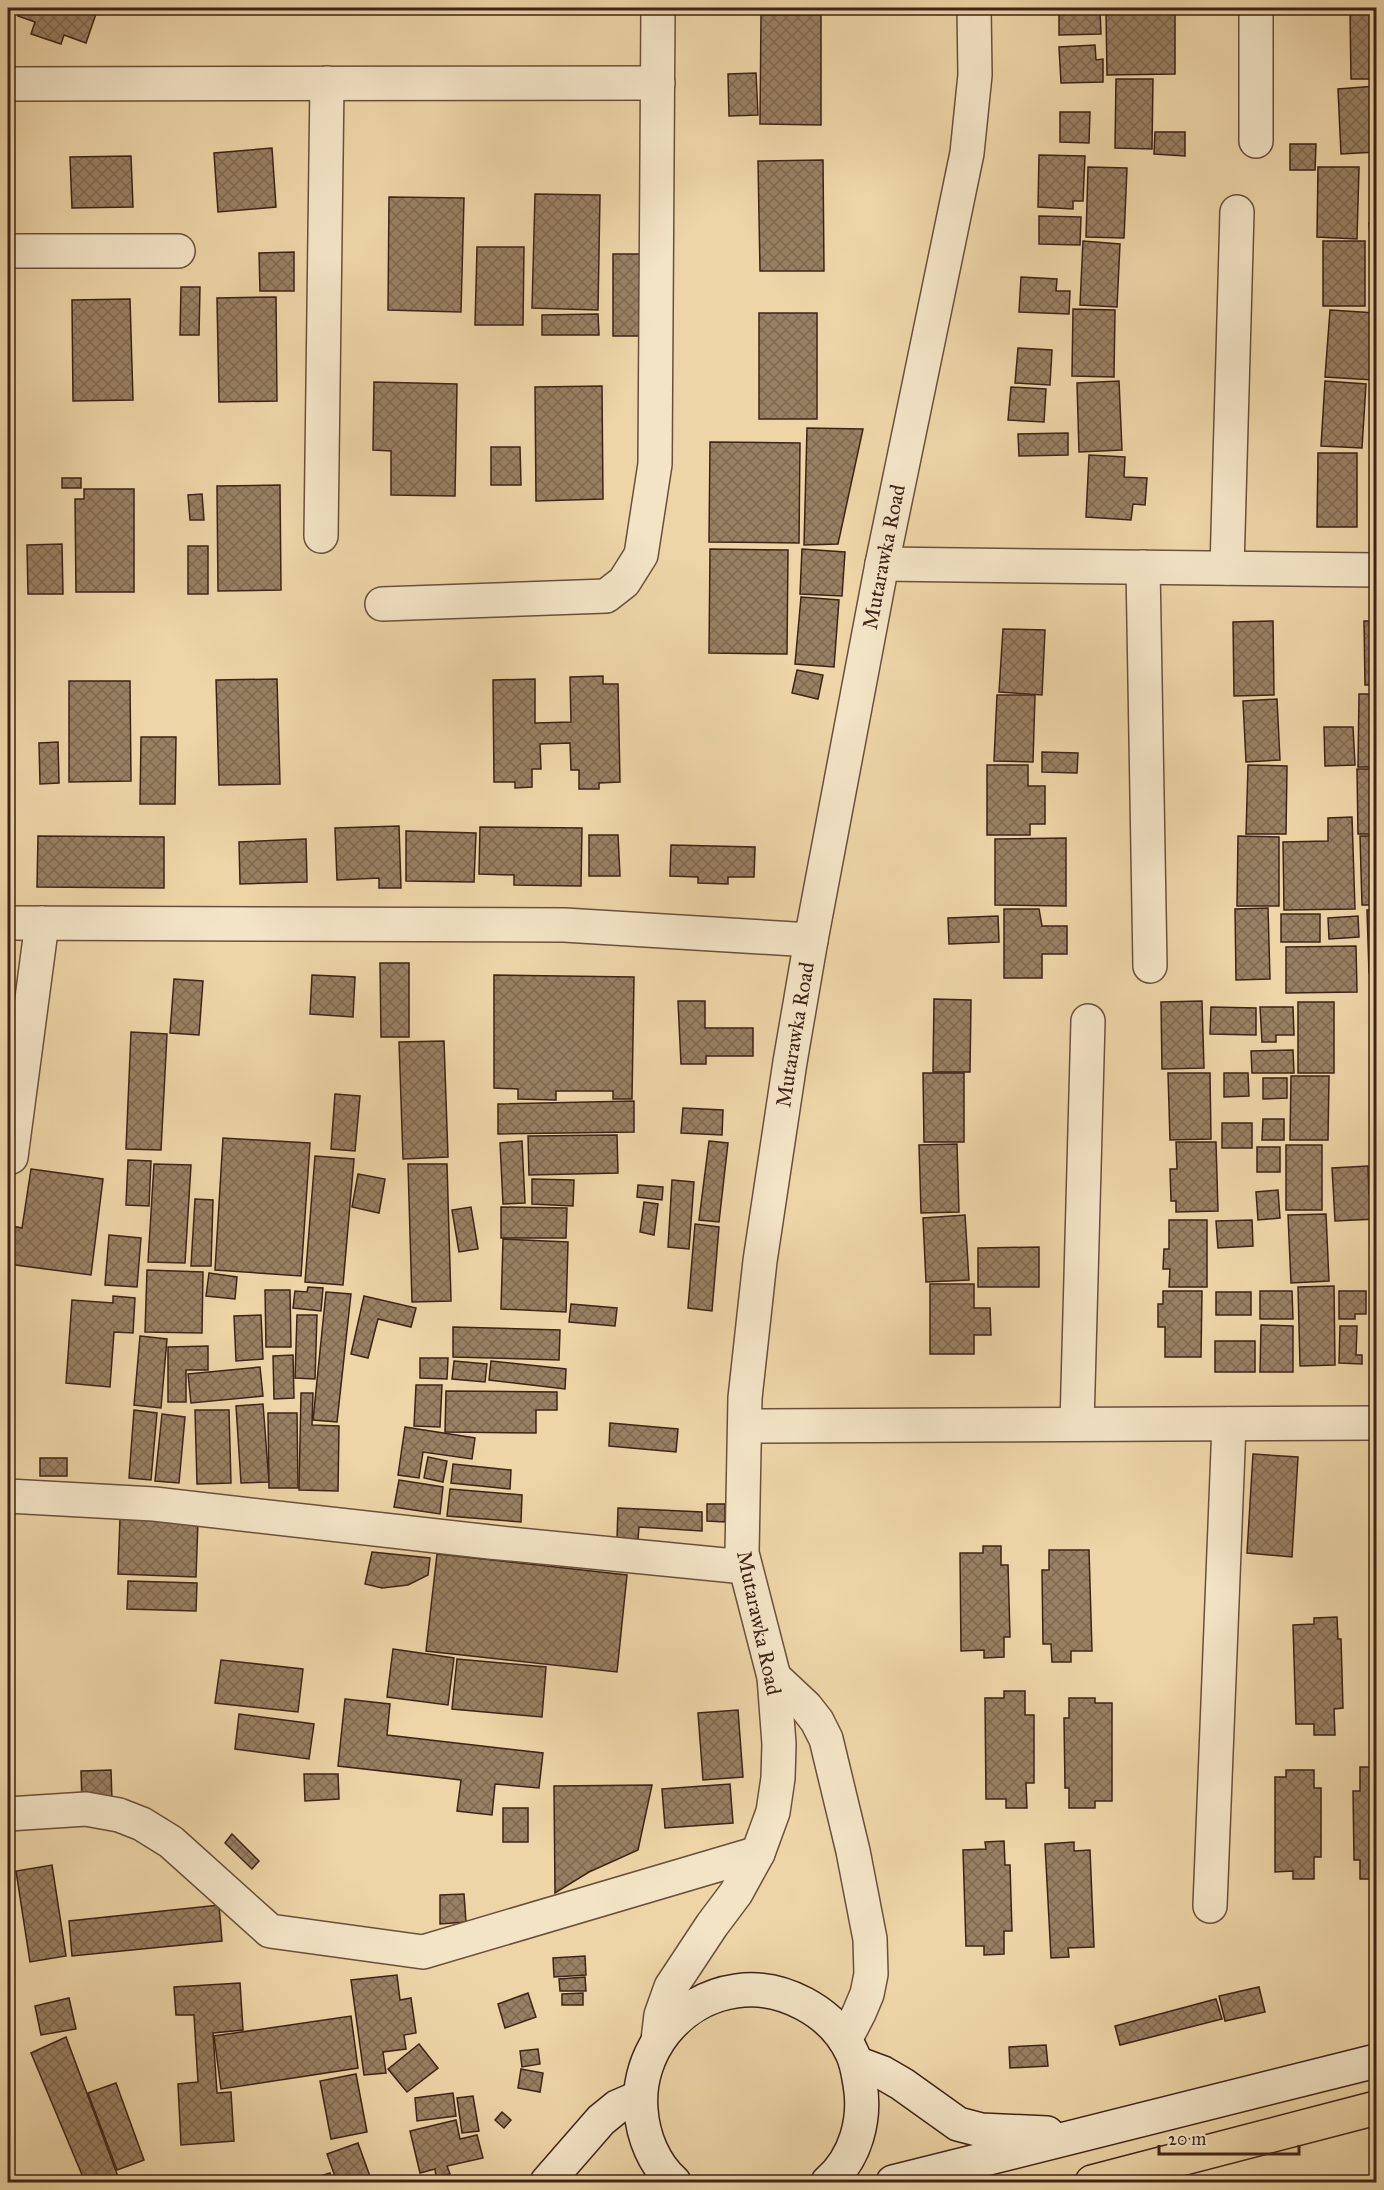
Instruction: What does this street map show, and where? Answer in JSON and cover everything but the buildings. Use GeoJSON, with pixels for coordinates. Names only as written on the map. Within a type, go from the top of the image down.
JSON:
{"type":"FeatureCollection","features":[{"type":"Feature","properties":{"kind":"main road"},"geometry":{"type":"LineString","coordinates":[[1092,2182],[1377,2108]]}},
{"type":"Feature","properties":{"kind":"street"},"geometry":{"type":"LineString","coordinates":[[382,604],[606,596],[624,582],[641,555],[655,464],[658,8]]}},
{"type":"Feature","properties":{"kind":"street","name":"Mutarawka Road"},"geometry":{"type":"LineString","coordinates":[[658,2040],[661,2015],[671,1988],[736,1893],[758,1853],[773,1812],[778,1778],[779,1744],[774,1677],[742,1553],[745,1398],[759,1261],[811,940],[882,564],[967,153],[975,75],[974,8]]}},
{"type":"Feature","properties":{"kind":"street"},"geometry":{"type":"LineString","coordinates":[[1256,8],[1256,141]]}},
{"type":"Feature","properties":{"kind":"street"},"geometry":{"type":"LineString","coordinates":[[321,536],[327,82]]}},
{"type":"Feature","properties":{"kind":"street"},"geometry":{"type":"LineString","coordinates":[[8,84],[658,83]]}},
{"type":"Feature","properties":{"kind":"street"},"geometry":{"type":"LineString","coordinates":[[1227,568],[1237,212]]}},
{"type":"Feature","properties":{"kind":"street"},"geometry":{"type":"LineString","coordinates":[[8,251],[178,250]]}},
{"type":"Feature","properties":{"kind":"street"},"geometry":{"type":"LineString","coordinates":[[882,564],[1377,570]]}},
{"type":"Feature","properties":{"kind":"street"},"geometry":{"type":"LineString","coordinates":[[1143,567],[1150,966]]}},
{"type":"Feature","properties":{"kind":"street"},"geometry":{"type":"LineString","coordinates":[[8,923],[564,925],[811,940]]}},
{"type":"Feature","properties":{"kind":"street"},"geometry":{"type":"LineString","coordinates":[[11,1158],[42,923]]}},
{"type":"Feature","properties":{"kind":"street"},"geometry":{"type":"LineString","coordinates":[[1077,1424],[1088,1021]]}},
{"type":"Feature","properties":{"kind":"street"},"geometry":{"type":"LineString","coordinates":[[745,1426],[1377,1423]]}},
{"type":"Feature","properties":{"kind":"street"},"geometry":{"type":"LineString","coordinates":[[1210,1906],[1229,1424]]}},
{"type":"Feature","properties":{"kind":"street"},"geometry":{"type":"LineString","coordinates":[[8,1496],[154,1504],[745,1567]]}},
{"type":"Feature","properties":{"kind":"street"},"geometry":{"type":"LineString","coordinates":[[774,1677],[818,1721],[826,1739],[853,1851],[870,1939],[871,1974],[850,2051],[863,2102],[857,2140],[838,2174],[828,2182]]}},
{"type":"Feature","properties":{"kind":"street"},"geometry":{"type":"LineString","coordinates":[[8,1814],[86,1809],[119,1815],[142,1824],[171,1842],[270,1931],[423,1952],[758,1853]]}},
{"type":"Feature","properties":{"kind":"street"},"geometry":{"type":"LineString","coordinates":[[674,2182],[652,2153],[642,2126],[640,2097],[645,2066],[658,2040],[678,2016],[705,2000],[736,1991],[766,1991],[797,1999],[824,2016],[850,2051],[958,2124],[981,2130],[1031,2133],[1093,2132]]}},
{"type":"Feature","properties":{"kind":"street"},"geometry":{"type":"LineString","coordinates":[[893,2182],[1377,2061]]}},
{"type":"Feature","properties":{"kind":"street"},"geometry":{"type":"LineString","coordinates":[[547,2182],[601,2120],[617,2107],[640,2097]]}}]}
